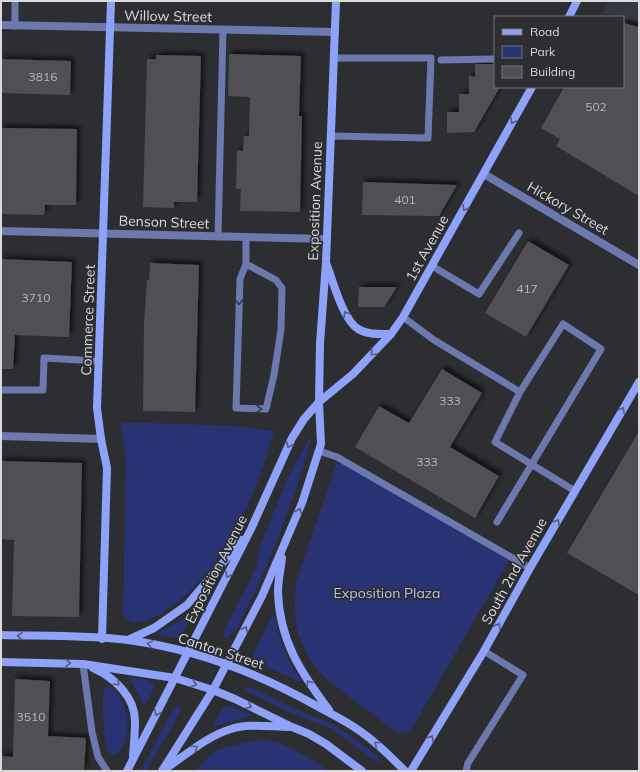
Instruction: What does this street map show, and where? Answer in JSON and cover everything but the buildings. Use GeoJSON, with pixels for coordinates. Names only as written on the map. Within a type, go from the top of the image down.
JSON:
{"type":"FeatureCollection","features":[{"type":"Feature","properties":{"kind":"main road","name":"Commerce Street"},"geometry":{"type":"LineString","coordinates":[[102,639],[108,486],[107,468],[97,408],[111,1]]}},
{"type":"Feature","properties":{"kind":"main road","name":"Exposition Avenue"},"geometry":{"type":"LineString","coordinates":[[162,771],[228,664],[262,596],[302,503],[321,444],[319,402],[320,343],[326,262],[336,1]]}},
{"type":"Feature","properties":{"kind":"main road"},"geometry":{"type":"LineString","coordinates":[[570,16],[577,1]]}},
{"type":"Feature","properties":{"kind":"main road","name":"1st Avenue"},"geometry":{"type":"LineString","coordinates":[[319,402],[353,374],[391,334],[403,317],[531,88]]}},
{"type":"Feature","properties":{"kind":"main road"},"geometry":{"type":"LineString","coordinates":[[326,262],[342,308],[353,325],[360,330],[373,333],[391,334]]}},
{"type":"Feature","properties":{"kind":"main road","name":"South 2nd Avenue"},"geometry":{"type":"LineString","coordinates":[[410,771],[484,651],[530,568],[639,382]]}},
{"type":"Feature","properties":{"kind":"main road","name":"Exposition Avenue"},"geometry":{"type":"LineString","coordinates":[[127,771],[251,529],[292,438],[304,419],[319,402]]}},
{"type":"Feature","properties":{"kind":"main road"},"geometry":{"type":"LineString","coordinates":[[128,640],[154,628],[187,605],[251,529]]}},
{"type":"Feature","properties":{"kind":"main road"},"geometry":{"type":"LineString","coordinates":[[284,547],[278,590],[279,612],[286,640],[298,666],[332,714]]}},
{"type":"Feature","properties":{"kind":"main road","name":"Canton Street"},"geometry":{"type":"LineString","coordinates":[[1,635],[128,640],[188,652],[228,664],[264,678],[357,729],[386,752],[405,771]]}},
{"type":"Feature","properties":{"kind":"main road"},"geometry":{"type":"LineString","coordinates":[[1,662],[83,664],[175,678],[213,690],[235,699],[309,734],[326,744],[362,771]]}},
{"type":"Feature","properties":{"kind":"main road"},"geometry":{"type":"LineString","coordinates":[[83,664],[103,672],[115,680],[125,692],[131,705],[135,720],[132,760]]}},
{"type":"Feature","properties":{"kind":"main road"},"geometry":{"type":"LineString","coordinates":[[162,771],[206,741],[232,728],[253,726],[292,727]]}},
{"type":"Feature","properties":{"kind":"street","name":"Willow Street"},"geometry":{"type":"LineString","coordinates":[[1,26],[335,32]]}},
{"type":"Feature","properties":{"kind":"street","name":"Hickory Street"},"geometry":{"type":"LineString","coordinates":[[484,174],[639,265]]}},
{"type":"Feature","properties":{"kind":"street","name":"Benson Street"},"geometry":{"type":"LineString","coordinates":[[1,231],[327,239]]}},
{"type":"Feature","properties":{"kind":"street"},"geometry":{"type":"LineString","coordinates":[[1,436],[101,439]]}},
{"type":"Feature","properties":{"kind":"lane"},"geometry":{"type":"LineString","coordinates":[[14,26],[15,1]]}},
{"type":"Feature","properties":{"kind":"lane"},"geometry":{"type":"LineString","coordinates":[[218,237],[223,30]]}},
{"type":"Feature","properties":{"kind":"lane"},"geometry":{"type":"LineString","coordinates":[[331,136],[428,138],[431,58],[334,58]]}},
{"type":"Feature","properties":{"kind":"lane"},"geometry":{"type":"LineString","coordinates":[[440,60],[494,59]]}},
{"type":"Feature","properties":{"kind":"lane"},"geometry":{"type":"LineString","coordinates":[[432,266],[479,294],[519,233]]}},
{"type":"Feature","properties":{"kind":"lane"},"geometry":{"type":"LineString","coordinates":[[246,238],[246,264],[240,279],[236,408],[266,409],[274,375],[281,330],[282,288],[276,280],[246,264]]}},
{"type":"Feature","properties":{"kind":"lane"},"geometry":{"type":"LineString","coordinates":[[403,317],[434,340],[520,392]]}},
{"type":"Feature","properties":{"kind":"lane"},"geometry":{"type":"LineString","coordinates":[[497,522],[531,464],[601,349],[563,324],[520,392],[495,442],[531,464],[575,491]]}},
{"type":"Feature","properties":{"kind":"lane"},"geometry":{"type":"LineString","coordinates":[[1,390],[43,390],[44,358],[99,361]]}},
{"type":"Feature","properties":{"kind":"lane"},"geometry":{"type":"LineString","coordinates":[[319,451],[337,458],[530,568]]}},
{"type":"Feature","properties":{"kind":"lane"},"geometry":{"type":"LineString","coordinates":[[466,771],[468,763],[523,675],[484,651]]}},
{"type":"Feature","properties":{"kind":"lane"},"geometry":{"type":"LineString","coordinates":[[83,664],[92,732],[98,757],[107,771]]}},
{"type":"Feature","properties":{"kind":"shaded area"},"geometry":{"type":"Polygon","coordinates":[[[608,1],[639,1],[639,23],[624,18],[624,16],[614,16],[603,13],[608,1]]]}},
{"type":"Feature","properties":{"kind":"green space"},"geometry":{"type":"Polygon","coordinates":[[[120,422],[238,426],[274,431],[258,480],[247,506],[235,531],[221,554],[205,576],[186,595],[166,610],[142,622],[133,622],[124,615],[123,612],[126,458],[120,422]]]}},
{"type":"Feature","properties":{"kind":"green space"},"geometry":{"type":"Polygon","coordinates":[[[309,439],[311,440],[298,483],[258,586],[239,624],[230,636],[226,638],[224,636],[225,628],[256,566],[261,543],[289,475],[309,439]]]}},
{"type":"Feature","properties":{"kind":"green space","name":"Exposition Plaza"},"geometry":{"type":"Polygon","coordinates":[[[340,462],[510,559],[410,732],[396,732],[327,680],[315,667],[306,652],[297,631],[294,610],[296,582],[336,465],[340,462]]]}},
{"type":"Feature","properties":{"kind":"green space"},"geometry":{"type":"Polygon","coordinates":[[[190,613],[192,615],[180,636],[176,638],[158,634],[159,632],[176,623],[190,613]]]}},
{"type":"Feature","properties":{"kind":"green space"},"geometry":{"type":"Polygon","coordinates":[[[272,615],[275,616],[281,642],[288,658],[302,681],[297,681],[253,659],[255,650],[272,615]]]}},
{"type":"Feature","properties":{"kind":"green space"},"geometry":{"type":"Polygon","coordinates":[[[130,677],[148,680],[153,683],[154,688],[145,705],[143,705],[130,677]]]}},
{"type":"Feature","properties":{"kind":"green space"},"geometry":{"type":"Polygon","coordinates":[[[108,687],[112,687],[122,702],[128,728],[124,745],[119,753],[113,755],[108,751],[103,720],[103,695],[104,690],[108,687]]]}},
{"type":"Feature","properties":{"kind":"green space"},"geometry":{"type":"Polygon","coordinates":[[[243,687],[255,689],[300,711],[331,723],[365,746],[377,756],[382,763],[371,758],[332,729],[284,710],[246,691],[243,687]]]}},
{"type":"Feature","properties":{"kind":"green space"},"geometry":{"type":"Polygon","coordinates":[[[180,704],[177,718],[146,771],[141,771],[168,718],[173,710],[180,704]]]}},
{"type":"Feature","properties":{"kind":"green space"},"geometry":{"type":"Polygon","coordinates":[[[224,706],[231,706],[250,714],[251,716],[212,727],[224,706]]]}},
{"type":"Feature","properties":{"kind":"green space"},"geometry":{"type":"Polygon","coordinates":[[[259,739],[278,742],[308,757],[329,771],[195,771],[207,758],[219,749],[259,739]]]}}]}
